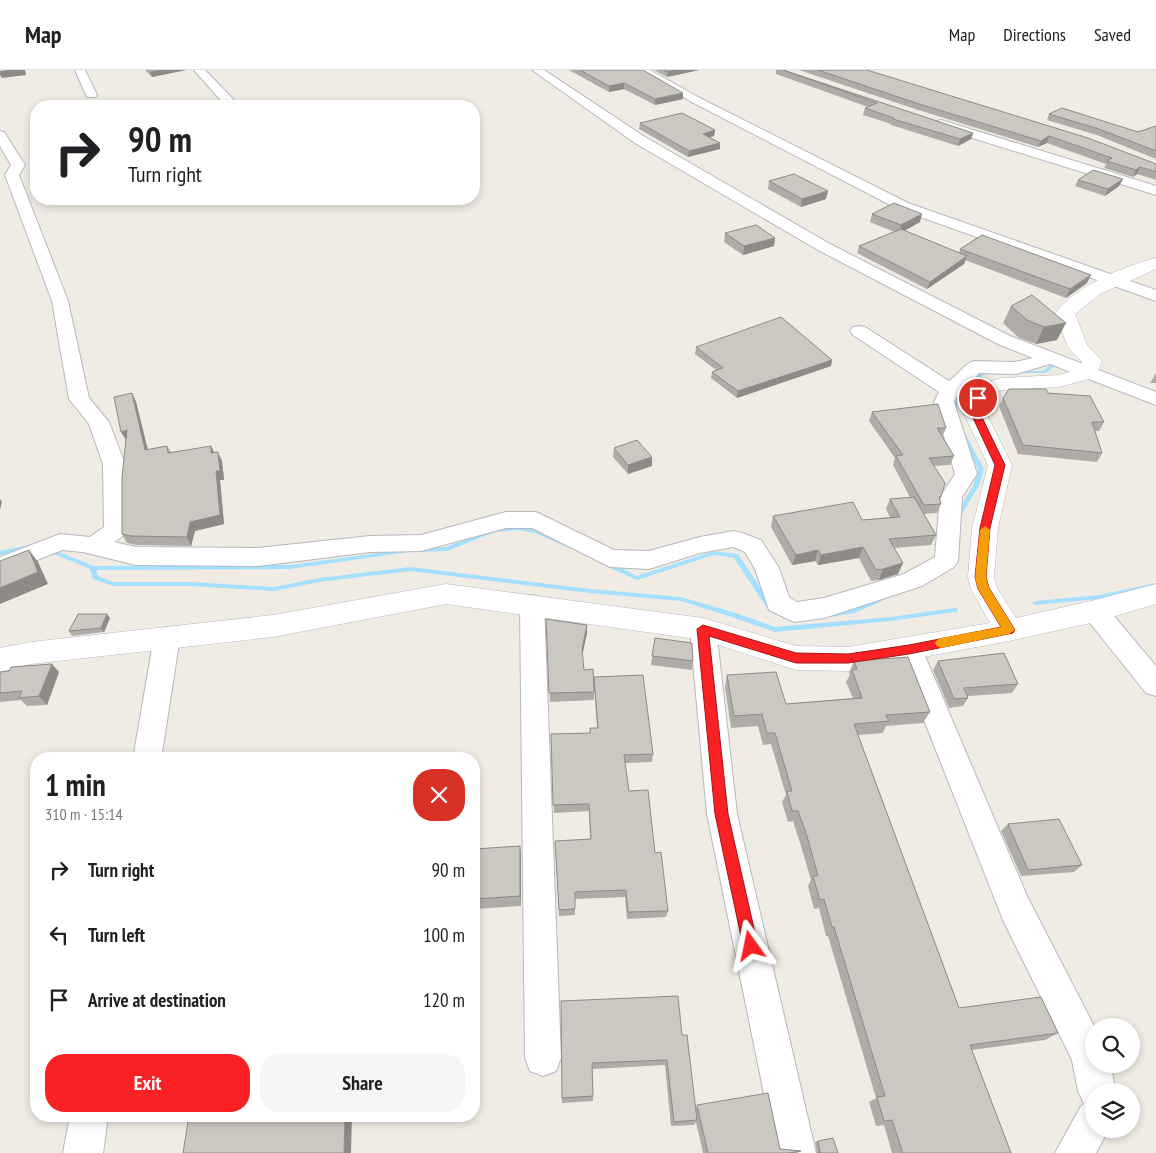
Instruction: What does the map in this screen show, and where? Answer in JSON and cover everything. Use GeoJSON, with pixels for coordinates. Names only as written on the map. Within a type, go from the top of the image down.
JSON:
{"type":"FeatureCollection","features":[{"type":"Feature","properties":{"kind":"street"},"geometry":{"type":"LineString","coordinates":[[80,70],[91,95]]}},
{"type":"Feature","properties":{"kind":"street"},"geometry":{"type":"LineString","coordinates":[[199,70],[227,100]]}},
{"type":"Feature","properties":{"kind":"street"},"geometry":{"type":"LineString","coordinates":[[537,70],[640,140],[824,247],[1004,340],[1156,399]]}},
{"type":"Feature","properties":{"kind":"street"},"geometry":{"type":"LineString","coordinates":[[642,70],[703,104],[903,206],[1156,296]]}},
{"type":"Feature","properties":{"kind":"street"},"geometry":{"type":"LineString","coordinates":[[928,120],[1156,191]]}},
{"type":"Feature","properties":{"kind":"street"},"geometry":{"type":"LineString","coordinates":[[0,135],[18,165],[12,176],[60,301],[79,399],[99,422],[114,464],[114,530],[92,547]]}},
{"type":"Feature","properties":{"kind":"street"},"geometry":{"type":"LineString","coordinates":[[1089,373],[1092,361],[1078,347],[1066,314],[1070,306],[1111,281],[1156,263]]}},
{"type":"Feature","properties":{"kind":"street"},"geometry":{"type":"LineString","coordinates":[[859,331],[949,390]]}},
{"type":"Feature","properties":{"kind":"street"},"geometry":{"type":"LineString","coordinates":[[9,562],[60,542],[85,544],[136,556],[258,557],[370,544],[421,543],[506,520],[536,520],[610,558],[649,560],[700,545],[734,539],[753,546],[767,568],[778,603],[794,612],[824,608],[913,580],[946,561],[951,498],[966,474],[944,402],[949,390],[964,380],[974,367],[1016,368],[1048,358]]}},
{"type":"Feature","properties":{"kind":"street"},"geometry":{"type":"LineString","coordinates":[[1009,630],[984,589],[981,577],[985,528],[1000,465],[972,407],[983,389],[1002,384],[1059,381],[1089,373]]}},
{"type":"Feature","properties":{"kind":"street"},"geometry":{"type":"LineString","coordinates":[[0,660],[31,653],[273,626],[446,594],[532,604],[703,629],[796,658],[848,658],[909,649],[1009,630],[1095,611],[1156,594]]}},
{"type":"Feature","properties":{"kind":"street"},"geometry":{"type":"LineString","coordinates":[[532,604],[542,1058]]}},
{"type":"Feature","properties":{"kind":"street"},"geometry":{"type":"LineString","coordinates":[[1095,611],[1156,685]]}},
{"type":"Feature","properties":{"kind":"street"},"geometry":{"type":"LineString","coordinates":[[703,629],[722,814],[796,1153]]}},
{"type":"Feature","properties":{"kind":"street"},"geometry":{"type":"LineString","coordinates":[[148,752],[167,637]]}},
{"type":"Feature","properties":{"kind":"street"},"geometry":{"type":"LineString","coordinates":[[909,649],[1015,908],[1090,1057],[1095,1083]]}},
{"type":"Feature","properties":{"kind":"street"},"geometry":{"type":"LineString","coordinates":[[83,1153],[88,1122]]}},
{"type":"Feature","properties":{"kind":"street"},"geometry":{"type":"LineString","coordinates":[[1075,1153],[1085,1135]]}},
{"type":"Feature","properties":{"kind":"building"},"geometry":{"type":"Polygon","coordinates":[[[580,70],[643,70],[683,93],[655,99],[624,83],[609,86],[580,70]]]}},
{"type":"Feature","properties":{"kind":"building"},"geometry":{"type":"Polygon","coordinates":[[[783,70],[973,133],[960,139],[893,119],[865,108],[877,103],[783,70]]]}},
{"type":"Feature","properties":{"kind":"building"},"geometry":{"type":"Polygon","coordinates":[[[818,70],[867,70],[1088,138],[1156,164],[1156,172],[1140,167],[1136,170],[1107,161],[1112,158],[1049,136],[1041,141],[916,103],[818,70]]]}},
{"type":"Feature","properties":{"kind":"building"},"geometry":{"type":"Polygon","coordinates":[[[1062,108],[1138,132],[1156,126],[1156,151],[1099,129],[1049,114],[1062,108]]]}},
{"type":"Feature","properties":{"kind":"building"},"geometry":{"type":"Polygon","coordinates":[[[682,113],[715,130],[703,134],[720,143],[689,151],[640,123],[682,113]]]}},
{"type":"Feature","properties":{"kind":"building"},"geometry":{"type":"Polygon","coordinates":[[[1093,170],[1123,179],[1108,189],[1078,180],[1093,170]]]}},
{"type":"Feature","properties":{"kind":"building"},"geometry":{"type":"Polygon","coordinates":[[[794,174],[828,191],[802,199],[769,181],[794,174]]]}},
{"type":"Feature","properties":{"kind":"building"},"geometry":{"type":"Polygon","coordinates":[[[894,203],[922,214],[901,225],[872,214],[894,203]]]}},
{"type":"Feature","properties":{"kind":"building"},"geometry":{"type":"Polygon","coordinates":[[[756,225],[775,238],[744,246],[725,233],[756,225]]]}},
{"type":"Feature","properties":{"kind":"building"},"geometry":{"type":"Polygon","coordinates":[[[901,229],[967,256],[930,282],[859,246],[901,229]]]}},
{"type":"Feature","properties":{"kind":"building"},"geometry":{"type":"Polygon","coordinates":[[[982,235],[1091,275],[1070,289],[960,249],[982,235]]]}},
{"type":"Feature","properties":{"kind":"building"},"geometry":{"type":"Polygon","coordinates":[[[1032,295],[1066,323],[1044,327],[1027,320],[1011,306],[1032,295]]]}},
{"type":"Feature","properties":{"kind":"building"},"geometry":{"type":"Polygon","coordinates":[[[781,317],[832,360],[738,391],[712,372],[723,368],[696,347],[781,317]]]}},
{"type":"Feature","properties":{"kind":"building"},"geometry":{"type":"Polygon","coordinates":[[[1009,389],[1046,389],[1048,393],[1090,396],[1104,422],[1092,422],[1102,453],[1023,445],[1003,398],[1009,389]]]}},
{"type":"Feature","properties":{"kind":"building"},"geometry":{"type":"Polygon","coordinates":[[[132,393],[145,450],[167,446],[168,453],[211,446],[211,453],[218,452],[220,471],[216,471],[220,515],[190,522],[187,537],[131,536],[122,534],[122,477],[127,430],[121,432],[114,397],[132,393]]]}},
{"type":"Feature","properties":{"kind":"building"},"geometry":{"type":"Polygon","coordinates":[[[938,404],[946,428],[937,428],[954,456],[929,458],[945,483],[941,497],[939,497],[941,504],[924,505],[896,456],[903,455],[872,412],[938,404]]]}},
{"type":"Feature","properties":{"kind":"building"},"geometry":{"type":"Polygon","coordinates":[[[637,440],[652,457],[628,465],[614,448],[637,440]]]}},
{"type":"Feature","properties":{"kind":"building"},"geometry":{"type":"Polygon","coordinates":[[[914,497],[936,535],[889,539],[903,563],[876,570],[863,547],[821,555],[818,550],[796,555],[773,516],[853,502],[862,520],[900,517],[890,499],[914,497]]]}},
{"type":"Feature","properties":{"kind":"building"},"geometry":{"type":"Polygon","coordinates":[[[29,550],[38,572],[0,588],[0,561],[29,550]]]}},
{"type":"Feature","properties":{"kind":"building"},"geometry":{"type":"Polygon","coordinates":[[[78,614],[107,614],[101,628],[69,631],[78,614]]]}},
{"type":"Feature","properties":{"kind":"building"},"geometry":{"type":"Polygon","coordinates":[[[546,619],[587,625],[582,649],[584,670],[593,669],[594,692],[549,693],[546,619]]]}},
{"type":"Feature","properties":{"kind":"building"},"geometry":{"type":"Polygon","coordinates":[[[655,638],[692,643],[693,661],[652,656],[655,638]]]}},
{"type":"Feature","properties":{"kind":"building"},"geometry":{"type":"Polygon","coordinates":[[[1004,653],[1018,684],[964,688],[968,698],[954,699],[938,661],[1004,653]]]}},
{"type":"Feature","properties":{"kind":"building"},"geometry":{"type":"Polygon","coordinates":[[[908,657],[930,712],[886,715],[889,721],[854,724],[959,1008],[1041,997],[1058,1033],[970,1045],[1011,1153],[903,1153],[892,1120],[884,1121],[877,1097],[885,1096],[834,927],[832,927],[824,899],[820,900],[813,876],[818,876],[807,836],[798,811],[792,811],[787,791],[792,791],[775,733],[767,733],[762,714],[734,716],[727,675],[776,672],[786,704],[862,698],[852,670],[857,669],[854,661],[908,657]]]}},
{"type":"Feature","properties":{"kind":"building"},"geometry":{"type":"Polygon","coordinates":[[[52,664],[39,696],[19,698],[22,691],[0,693],[0,672],[9,671],[11,667],[52,664]]]}},
{"type":"Feature","properties":{"kind":"building"},"geometry":{"type":"Polygon","coordinates":[[[643,675],[653,754],[624,755],[629,791],[648,790],[655,853],[661,852],[668,911],[628,912],[626,890],[575,892],[575,909],[559,910],[555,841],[591,839],[589,804],[553,805],[551,734],[590,733],[590,728],[598,728],[594,677],[643,675]]]}},
{"type":"Feature","properties":{"kind":"building"},"geometry":{"type":"Polygon","coordinates":[[[1059,819],[1082,865],[1028,870],[1008,824],[1059,819]]]}},
{"type":"Feature","properties":{"kind":"building"},"geometry":{"type":"Polygon","coordinates":[[[520,846],[520,896],[480,899],[480,849],[520,846]]]}},
{"type":"Feature","properties":{"kind":"building"},"geometry":{"type":"Polygon","coordinates":[[[678,996],[682,1035],[687,1035],[697,1120],[674,1122],[667,1060],[592,1063],[593,1096],[562,1098],[561,1001],[678,996]]]}},
{"type":"Feature","properties":{"kind":"building"},"geometry":{"type":"Polygon","coordinates":[[[768,1093],[780,1149],[801,1151],[789,1153],[708,1153],[697,1105],[768,1093]]]}},
{"type":"Feature","properties":{"kind":"building"},"geometry":{"type":"Polygon","coordinates":[[[188,1122],[345,1122],[344,1153],[183,1153],[188,1122]]]}},
{"type":"Feature","properties":{"kind":"building"},"geometry":{"type":"Polygon","coordinates":[[[833,1138],[838,1153],[820,1153],[818,1141],[833,1138]]]}},
{"type":"Feature","properties":{"kind":"waterway"},"geometry":{"type":"LineString","coordinates":[[1015,372],[1044,372],[1058,362]]}},
{"type":"Feature","properties":{"kind":"waterway"},"geometry":{"type":"LineString","coordinates":[[955,415],[956,400],[981,374],[993,372]]}},
{"type":"Feature","properties":{"kind":"waterway"},"geometry":{"type":"LineString","coordinates":[[957,517],[976,486],[981,469],[963,435]]}},
{"type":"Feature","properties":{"kind":"waterway"},"geometry":{"type":"LineString","coordinates":[[419,550],[447,549],[494,530],[519,528],[536,531],[567,545]]}},
{"type":"Feature","properties":{"kind":"waterway"},"geometry":{"type":"LineString","coordinates":[[0,553],[33,546]]}},
{"type":"Feature","properties":{"kind":"waterway"},"geometry":{"type":"LineString","coordinates":[[49,550],[93,568]]}},
{"type":"Feature","properties":{"kind":"waterway"},"geometry":{"type":"LineString","coordinates":[[93,568],[290,567],[407,551]]}},
{"type":"Feature","properties":{"kind":"waterway"},"geometry":{"type":"LineString","coordinates":[[608,564],[637,578],[714,553],[736,556],[771,609]]}},
{"type":"Feature","properties":{"kind":"waterway"},"geometry":{"type":"LineString","coordinates":[[93,568],[95,577],[113,584],[191,584],[274,589],[319,580],[410,569],[590,591],[681,599],[775,630],[890,619],[955,610]]}},
{"type":"Feature","properties":{"kind":"waterway"},"geometry":{"type":"LineString","coordinates":[[1035,603],[1099,597],[1156,585]]}},
{"type":"Feature","properties":{"kind":"waterway"},"geometry":{"type":"LineString","coordinates":[[830,615],[853,611],[882,598]]}},
{"type":"Feature","properties":{"kind":"slow traffic"},"geometry":{"type":"LineString","coordinates":[[941,643],[1009,630],[984,589],[981,577],[985,530]]}},
{"type":"Feature","properties":{"kind":"route"},"geometry":{"type":"LineString","coordinates":[[751,946],[722,814],[703,629],[796,658],[848,658],[909,649],[1009,630],[984,589],[981,577],[985,528],[1000,465],[972,407],[978,398]]}}]}
